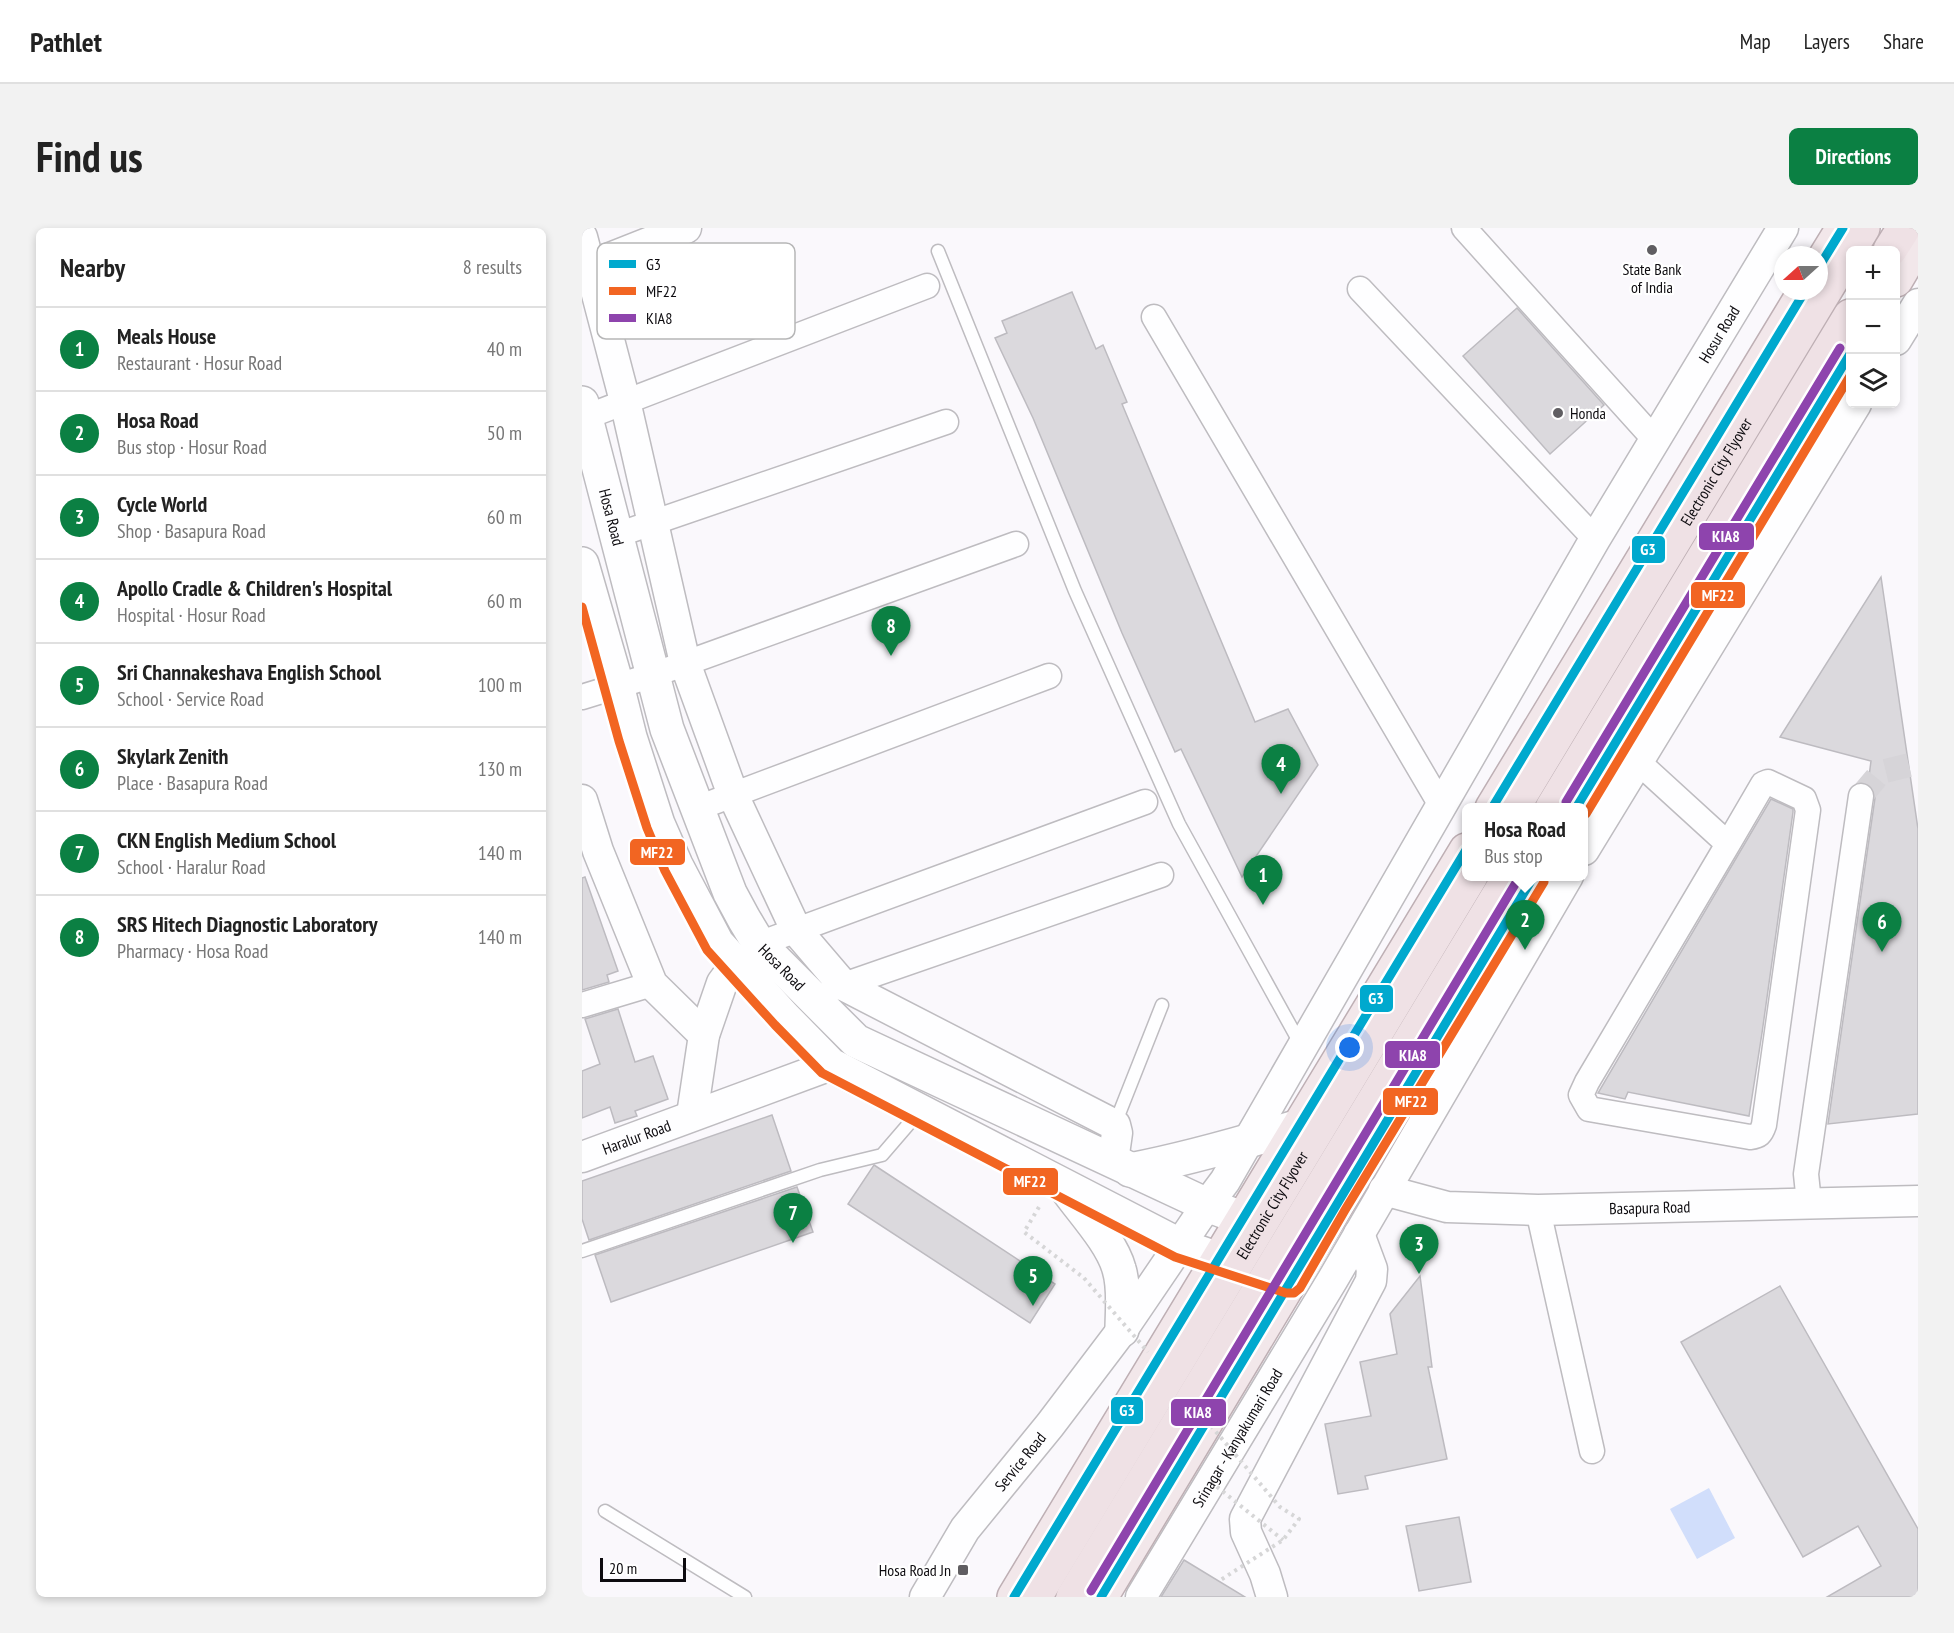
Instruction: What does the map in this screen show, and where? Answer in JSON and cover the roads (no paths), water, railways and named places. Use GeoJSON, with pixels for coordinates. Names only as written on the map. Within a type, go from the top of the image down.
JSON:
{"type":"FeatureCollection","features":[{"type":"Feature","properties":{"kind":"highway"},"geometry":{"type":"LineString","coordinates":[[1828,252],[1843,228]]}},
{"type":"Feature","properties":{"kind":"highway","name":"Electronic City Flyover"},"geometry":{"type":"LineString","coordinates":[[1515,803],[1863,228]]}},
{"type":"Feature","properties":{"kind":"highway"},"geometry":{"type":"LineString","coordinates":[[1893,246],[1904,228]]}},
{"type":"Feature","properties":{"kind":"highway"},"geometry":{"type":"LineString","coordinates":[[1900,273],[1918,243]]}},
{"type":"Feature","properties":{"kind":"highway"},"geometry":{"type":"LineString","coordinates":[[1494,803],[1800,300]]}},
{"type":"Feature","properties":{"kind":"highway","name":"Electronic City Flyover"},"geometry":{"type":"LineString","coordinates":[[1554,803],[1846,324]]}},
{"type":"Feature","properties":{"kind":"highway"},"geometry":{"type":"LineString","coordinates":[[1578,803],[1846,362]]}},
{"type":"Feature","properties":{"kind":"highway"},"geometry":{"type":"LineString","coordinates":[[1014,1597],[1462,858]]}},
{"type":"Feature","properties":{"kind":"highway","name":"Electronic City Flyover"},"geometry":{"type":"LineString","coordinates":[[1035,1597],[1469,881]]}},
{"type":"Feature","properties":{"kind":"highway","name":"Electronic City Flyover"},"geometry":{"type":"LineString","coordinates":[[1073,1597],[1507,881]]}},
{"type":"Feature","properties":{"kind":"highway"},"geometry":{"type":"LineString","coordinates":[[1101,1597],[1531,881]]}},
{"type":"Feature","properties":{"kind":"main road","name":"Hosa Road"},"geometry":{"type":"LineString","coordinates":[[584,410],[667,729],[730,893],[744,919],[748,954],[784,1017],[831,1065],[1181,1246],[1290,1282]]}},
{"type":"Feature","properties":{"kind":"main road","name":"Hosa Road"},"geometry":{"type":"LineString","coordinates":[[582,564],[630,737],[658,824],[675,865],[717,943],[748,954],[811,996],[856,1041],[1207,1205],[1242,1220],[1312,1243]]}},
{"type":"Feature","properties":{"kind":"main road"},"geometry":{"type":"LineString","coordinates":[[1121,1165],[1178,1161],[1299,1126]]}},
{"type":"Feature","properties":{"kind":"main road"},"geometry":{"type":"LineString","coordinates":[[1066,1187],[1108,1247],[1119,1269],[1122,1289],[1122,1330]]}},
{"type":"Feature","properties":{"kind":"street"},"geometry":{"type":"LineString","coordinates":[[648,243],[686,228]]}},
{"type":"Feature","properties":{"kind":"street"},"geometry":{"type":"LineString","coordinates":[[1464,228],[1655,440]]}},
{"type":"Feature","properties":{"kind":"street","name":"Hosur Road"},"geometry":{"type":"LineString","coordinates":[[1442,807],[1595,539],[1783,228]]}},
{"type":"Feature","properties":{"kind":"street"},"geometry":{"type":"LineString","coordinates":[[582,237],[586,268],[597,306]]}},
{"type":"Feature","properties":{"kind":"street"},"geometry":{"type":"LineString","coordinates":[[795,336],[927,286]]}},
{"type":"Feature","properties":{"kind":"street"},"geometry":{"type":"LineString","coordinates":[[1360,289],[1595,539]]}},
{"type":"Feature","properties":{"kind":"street"},"geometry":{"type":"LineString","coordinates":[[1900,333],[1918,304]]}},
{"type":"Feature","properties":{"kind":"street"},"geometry":{"type":"LineString","coordinates":[[1154,317],[1442,807]]}},
{"type":"Feature","properties":{"kind":"street"},"geometry":{"type":"LineString","coordinates":[[607,339],[625,401],[685,663],[733,795],[796,930],[843,985],[1114,1125],[1121,1165]]}},
{"type":"Feature","properties":{"kind":"street"},"geometry":{"type":"LineString","coordinates":[[584,410],[625,401],[788,339]]}},
{"type":"Feature","properties":{"kind":"street"},"geometry":{"type":"LineString","coordinates":[[1588,842],[1636,760],[1855,408]]}},
{"type":"Feature","properties":{"kind":"street"},"geometry":{"type":"LineString","coordinates":[[617,535],[946,422]]}},
{"type":"Feature","properties":{"kind":"street"},"geometry":{"type":"LineString","coordinates":[[582,697],[653,675],[1016,544]]}},
{"type":"Feature","properties":{"kind":"street"},"geometry":{"type":"LineString","coordinates":[[698,808],[1049,676]]}},
{"type":"Feature","properties":{"kind":"street"},"geometry":{"type":"LineString","coordinates":[[1636,760],[1728,844]]}},
{"type":"Feature","properties":{"kind":"street"},"geometry":{"type":"LineString","coordinates":[[1768,782],[1804,799],[1808,810],[1764,1125],[1761,1133],[1757,1137],[1750,1137],[1588,1109],[1581,1095],[1587,1082],[1728,844],[1763,784],[1768,782]]}},
{"type":"Feature","properties":{"kind":"street"},"geometry":{"type":"LineString","coordinates":[[1809,1203],[1806,1174],[1862,796]]}},
{"type":"Feature","properties":{"kind":"street"},"geometry":{"type":"LineString","coordinates":[[582,800],[590,854],[652,984],[704,1035]]}},
{"type":"Feature","properties":{"kind":"street"},"geometry":{"type":"LineString","coordinates":[[692,1115],[704,1035],[722,983],[748,954],[796,930],[1145,802]]}},
{"type":"Feature","properties":{"kind":"street","name":"Service Road"},"geometry":{"type":"LineString","coordinates":[[925,1597],[965,1529],[1050,1425],[1122,1330],[1225,1181],[1442,807]]}},
{"type":"Feature","properties":{"kind":"street"},"geometry":{"type":"LineString","coordinates":[[811,996],[1161,875]]}},
{"type":"Feature","properties":{"kind":"street","name":"Srinagar - Kanyakumari Road"},"geometry":{"type":"LineString","coordinates":[[1141,1597],[1333,1279],[1565,881]]}},
{"type":"Feature","properties":{"kind":"street"},"geometry":{"type":"LineString","coordinates":[[582,1005],[652,984]]}},
{"type":"Feature","properties":{"kind":"street","name":"Haralur Road"},"geometry":{"type":"LineString","coordinates":[[582,1157],[831,1065]]}},
{"type":"Feature","properties":{"kind":"street","name":"Basapura Road"},"geometry":{"type":"LineString","coordinates":[[1384,1190],[1447,1207],[1538,1210],[1918,1200]]}},
{"type":"Feature","properties":{"kind":"street"},"geometry":{"type":"LineString","coordinates":[[1538,1210],[1592,1451]]}},
{"type":"Feature","properties":{"kind":"street"},"geometry":{"type":"LineString","coordinates":[[1272,1597],[1265,1574],[1246,1532],[1245,1519],[1371,1281],[1372,1269],[1359,1234]]}},
{"type":"Feature","properties":{"kind":"lane"},"geometry":{"type":"LineString","coordinates":[[938,251],[1075,591],[1179,824],[1302,1046]]}},
{"type":"Feature","properties":{"kind":"lane"},"geometry":{"type":"LineString","coordinates":[[1114,1125],[1162,1005]]}},
{"type":"Feature","properties":{"kind":"lane"},"geometry":{"type":"LineString","coordinates":[[582,1251],[820,1170],[882,1155],[920,1111]]}},
{"type":"Feature","properties":{"kind":"lane"},"geometry":{"type":"LineString","coordinates":[[605,1511],[745,1597]]}},
{"type":"Feature","properties":{"kind":"water"},"geometry":{"type":"Polygon","coordinates":[[[1709,1488],[1735,1538],[1697,1559],[1670,1509],[1709,1488]]]}},
{"type":"Feature","properties":{"kind":"tunnel"},"geometry":{"type":"LineString","coordinates":[[1861,796],[1881,772],[1918,763]]}},
{"type":"Feature","properties":{"kind":"place","name":"State Bank of India"},"geometry":{"type":"Point","coordinates":[1652,250]}},
{"type":"Feature","properties":{"kind":"place","name":"Honda"},"geometry":{"type":"Point","coordinates":[1558,413]}},
{"type":"Feature","properties":{"kind":"place","name":"SRS Hitech Diagnostic Laboratory"},"geometry":{"type":"Point","coordinates":[891,656]}},
{"type":"Feature","properties":{"kind":"place","name":"Apollo Cradle & Children's Hospital"},"geometry":{"type":"Point","coordinates":[1281,794]}},
{"type":"Feature","properties":{"kind":"place","name":"Meals House"},"geometry":{"type":"Point","coordinates":[1263,905]}},
{"type":"Feature","properties":{"kind":"place","name":"Hosa Road"},"geometry":{"type":"Point","coordinates":[1525,950]}},
{"type":"Feature","properties":{"kind":"place","name":"Skylark Zenith"},"geometry":{"type":"Point","coordinates":[1882,952]}},
{"type":"Feature","properties":{"kind":"place","name":"CKN English Medium School"},"geometry":{"type":"Point","coordinates":[793,1243]}},
{"type":"Feature","properties":{"kind":"place","name":"Cycle World"},"geometry":{"type":"Point","coordinates":[1419,1274]}},
{"type":"Feature","properties":{"kind":"place","name":"Sri Channakeshava English School"},"geometry":{"type":"Point","coordinates":[1033,1306]}},
{"type":"Feature","properties":{"kind":"place","name":"Hosa Road Jn"},"geometry":{"type":"Point","coordinates":[963,1570]}}]}
